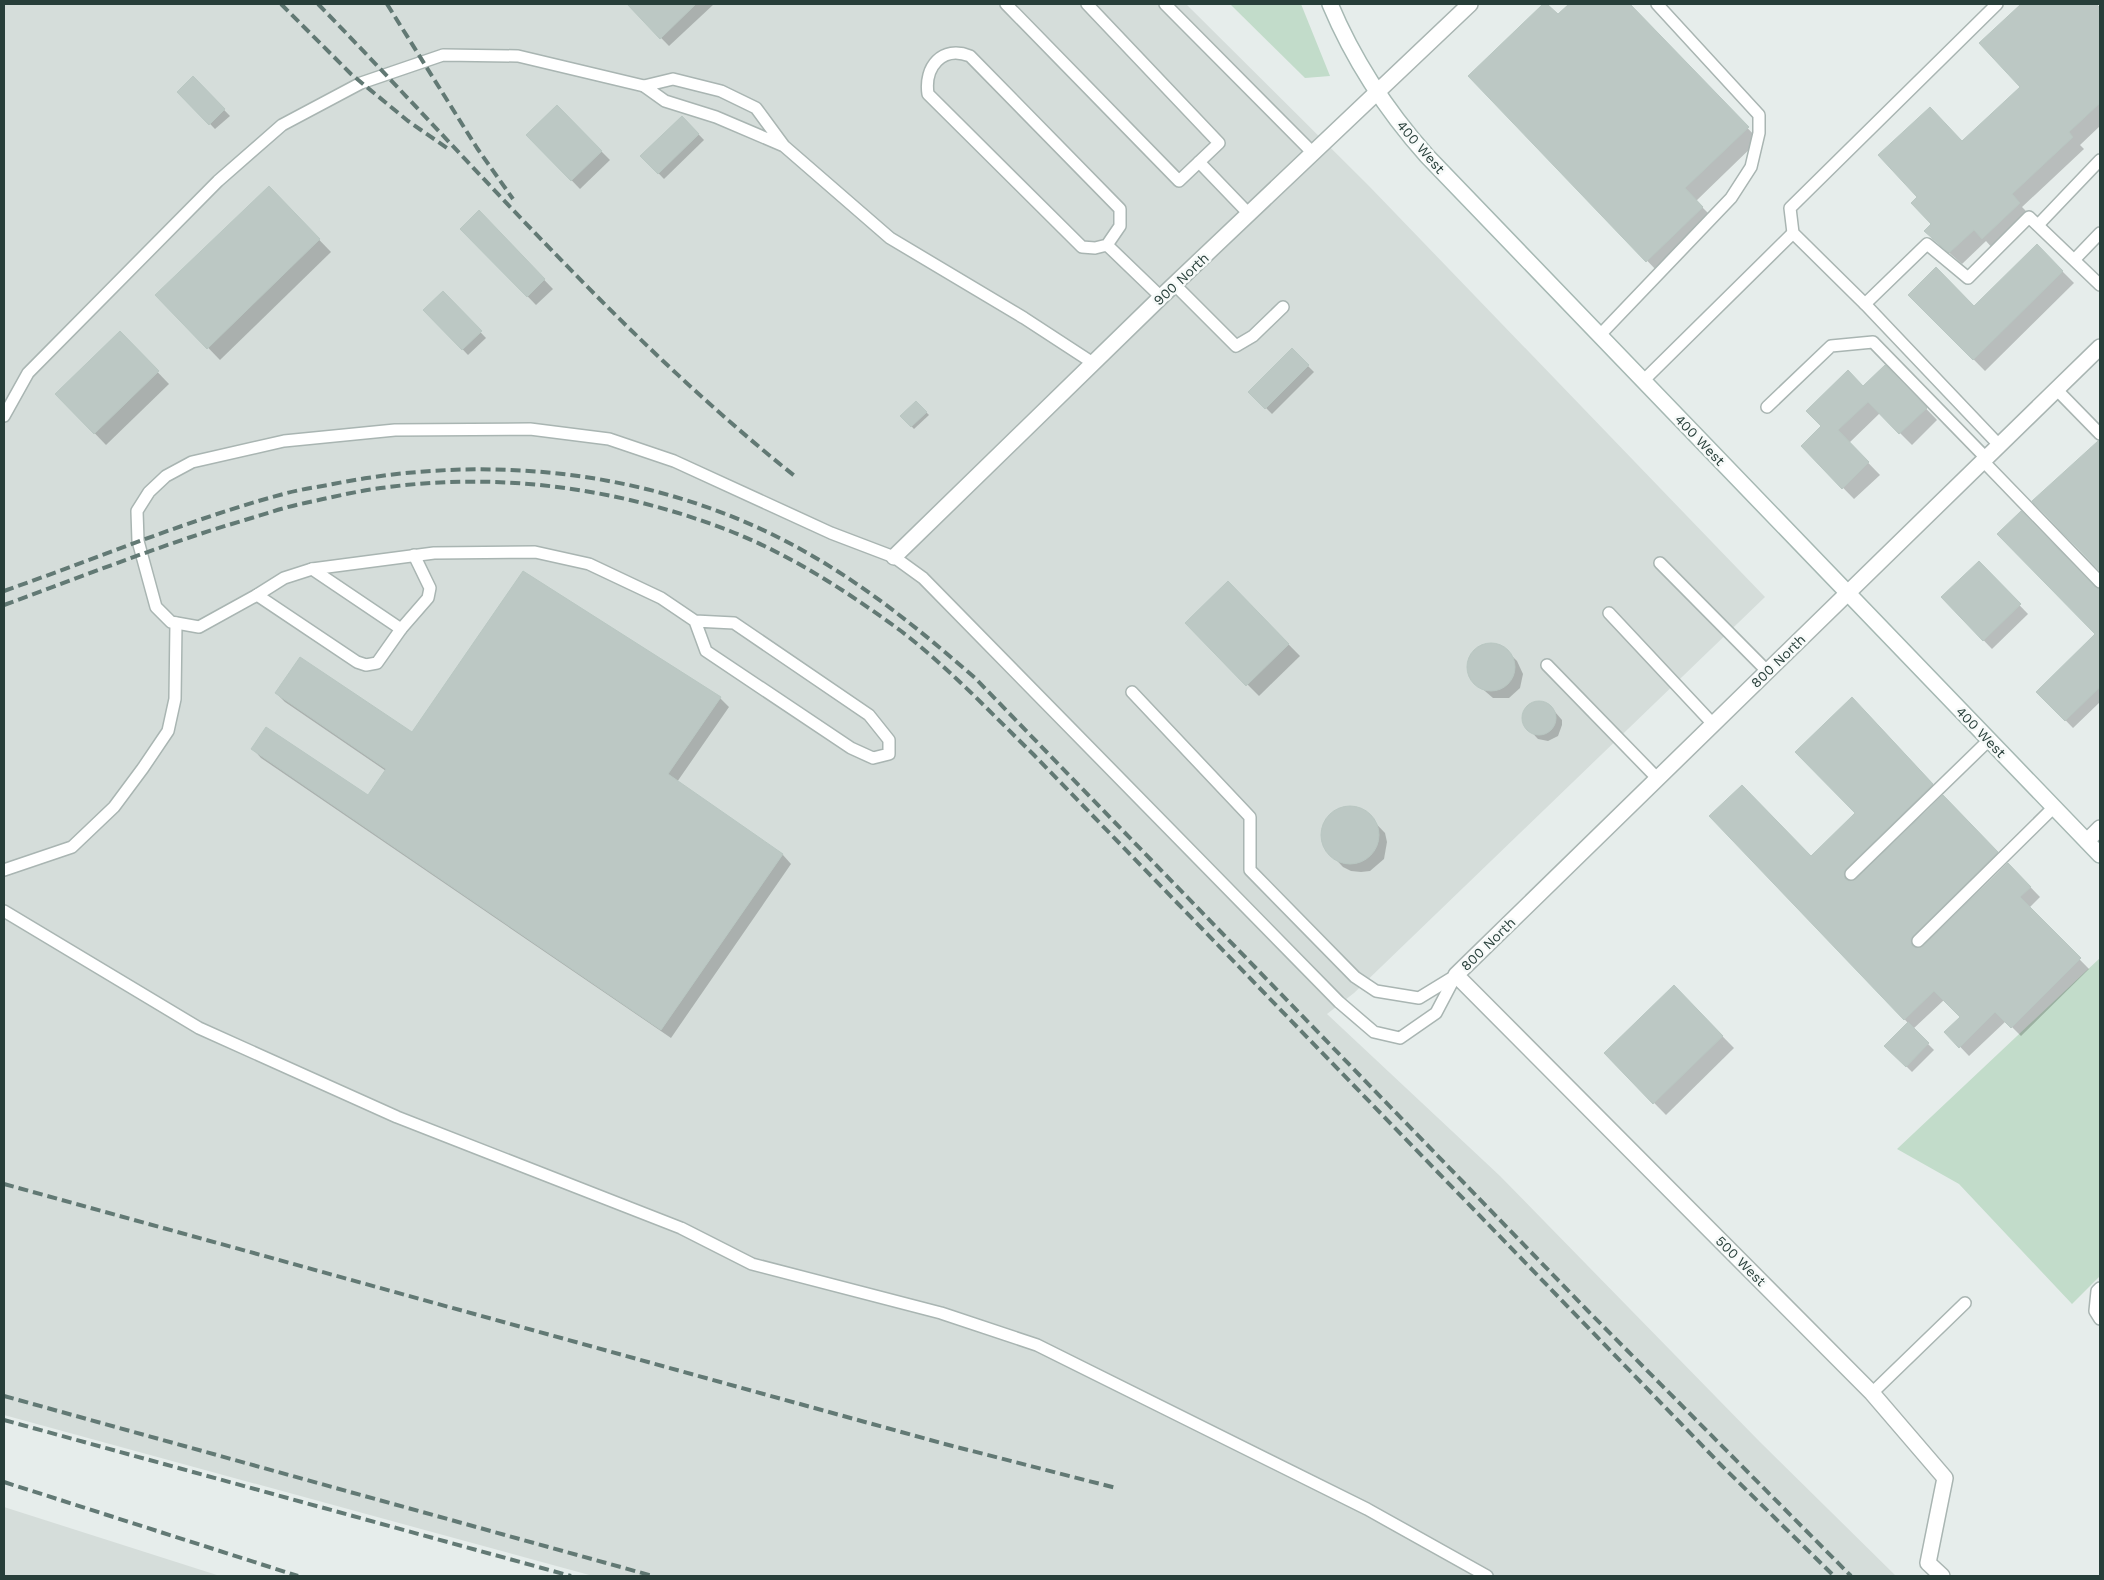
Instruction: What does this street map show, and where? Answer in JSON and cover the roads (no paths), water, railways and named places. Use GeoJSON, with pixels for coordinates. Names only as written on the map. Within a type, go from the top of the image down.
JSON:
{"type":"FeatureCollection","features":[{"type":"Feature","properties":{"kind":"street","name":"400 West"},"geometry":{"type":"LineString","coordinates":[[1330,4],[1340,29],[1378,92],[1398,123],[1427,156],[2100,854]]}},
{"type":"Feature","properties":{"kind":"street","name":"900 North"},"geometry":{"type":"LineString","coordinates":[[894,557],[1093,363],[1470,4]]}},
{"type":"Feature","properties":{"kind":"street","name":"800 North"},"geometry":{"type":"LineString","coordinates":[[1456,975],[2100,347]]}},
{"type":"Feature","properties":{"kind":"street"},"geometry":{"type":"LineString","coordinates":[[2087,841],[2100,828]]}},
{"type":"Feature","properties":{"kind":"street","name":"500 West"},"geometry":{"type":"LineString","coordinates":[[1456,975],[1872,1393],[1945,1478],[1928,1563],[1942,1576]]}},
{"type":"Feature","properties":{"kind":"lane"},"geometry":{"type":"LineString","coordinates":[[1006,4],[1179,180],[1220,143],[1087,4]]}},
{"type":"Feature","properties":{"kind":"lane"},"geometry":{"type":"LineString","coordinates":[[1165,4],[1313,153]]}},
{"type":"Feature","properties":{"kind":"lane"},"geometry":{"type":"LineString","coordinates":[[1599,336],[1731,198],[1751,167],[1759,133],[1759,115],[1656,4]]}},
{"type":"Feature","properties":{"kind":"lane"},"geometry":{"type":"LineString","coordinates":[[1997,4],[1790,208],[1793,233],[1865,304],[1999,445]]}},
{"type":"Feature","properties":{"kind":"lane"},"geometry":{"type":"LineString","coordinates":[[961,53],[970,56],[1120,209],[1120,226],[1107,245],[1095,248],[1082,247],[928,94],[926,82],[929,71],[939,59],[961,53]]}},
{"type":"Feature","properties":{"kind":"lane"},"geometry":{"type":"LineString","coordinates":[[4,416],[28,373],[218,181],[282,125],[361,83],[443,55],[518,56],[644,86],[665,101],[716,117],[784,146]]}},
{"type":"Feature","properties":{"kind":"lane"},"geometry":{"type":"LineString","coordinates":[[644,86],[673,79],[721,91],[756,108],[784,146],[890,238],[1024,318],[1093,363]]}},
{"type":"Feature","properties":{"kind":"lane"},"geometry":{"type":"LineString","coordinates":[[2038,225],[2100,160]]}},
{"type":"Feature","properties":{"kind":"lane"},"geometry":{"type":"LineString","coordinates":[[1199,162],[1249,214]]}},
{"type":"Feature","properties":{"kind":"lane"},"geometry":{"type":"LineString","coordinates":[[1865,304],[1927,244],[1968,278],[2029,217],[2074,258],[2100,285]]}},
{"type":"Feature","properties":{"kind":"lane"},"geometry":{"type":"LineString","coordinates":[[1643,381],[1793,233]]}},
{"type":"Feature","properties":{"kind":"lane"},"geometry":{"type":"LineString","coordinates":[[2074,258],[2100,233]]}},
{"type":"Feature","properties":{"kind":"lane"},"geometry":{"type":"LineString","coordinates":[[1107,245],[1161,298]]}},
{"type":"Feature","properties":{"kind":"lane"},"geometry":{"type":"LineString","coordinates":[[1175,285],[1236,346],[1254,336],[1284,306]]}},
{"type":"Feature","properties":{"kind":"lane"},"geometry":{"type":"LineString","coordinates":[[1768,407],[1831,346],[1873,342],[2100,582]]}},
{"type":"Feature","properties":{"kind":"lane"},"geometry":{"type":"LineString","coordinates":[[2057,390],[2100,434]]}},
{"type":"Feature","properties":{"kind":"lane"},"geometry":{"type":"LineString","coordinates":[[695,621],[706,651],[851,748],[873,758],[889,754],[889,740],[869,715],[734,623],[695,621],[661,598],[589,564],[535,552],[434,553],[312,569],[284,578],[199,627],[171,622],[156,607],[139,548],[136,529],[138,511],[149,492],[166,476],[192,462],[284,441],[395,430],[530,429],[609,440],[674,461],[823,529],[894,557],[923,578],[1339,1002],[1374,1032],[1400,1038],[1436,1013],[1456,975]]}},
{"type":"Feature","properties":{"kind":"lane"},"geometry":{"type":"LineString","coordinates":[[257,595],[357,662],[366,666],[377,663],[401,629],[428,598],[430,588],[414,556]]}},
{"type":"Feature","properties":{"kind":"lane"},"geometry":{"type":"LineString","coordinates":[[1660,563],[1767,671]]}},
{"type":"Feature","properties":{"kind":"lane"},"geometry":{"type":"LineString","coordinates":[[312,569],[401,629]]}},
{"type":"Feature","properties":{"kind":"lane"},"geometry":{"type":"LineString","coordinates":[[1609,613],[1713,724]]}},
{"type":"Feature","properties":{"kind":"lane"},"geometry":{"type":"LineString","coordinates":[[4,870],[72,847],[114,807],[143,768],[168,731],[176,699],[176,623]]}},
{"type":"Feature","properties":{"kind":"lane"},"geometry":{"type":"LineString","coordinates":[[1547,665],[1657,778]]}},
{"type":"Feature","properties":{"kind":"lane"},"geometry":{"type":"LineString","coordinates":[[1132,692],[1250,817],[1250,870],[1355,977],[1376,991],[1419,998],[1456,975]]}},
{"type":"Feature","properties":{"kind":"lane"},"geometry":{"type":"LineString","coordinates":[[1851,874],[1989,740]]}},
{"type":"Feature","properties":{"kind":"lane"},"geometry":{"type":"LineString","coordinates":[[1918,941],[2054,807]]}},
{"type":"Feature","properties":{"kind":"lane"},"geometry":{"type":"LineString","coordinates":[[4,911],[199,1028],[397,1117],[681,1228],[752,1264],[941,1312],[1037,1345],[1366,1509],[1488,1576]]}},
{"type":"Feature","properties":{"kind":"lane"},"geometry":{"type":"LineString","coordinates":[[2100,1288],[2097,1291],[2095,1311],[2100,1319]]}},
{"type":"Feature","properties":{"kind":"lane"},"geometry":{"type":"LineString","coordinates":[[1872,1393],[1965,1303]]}},
{"type":"Feature","properties":{"kind":"railway"},"geometry":{"type":"LineString","coordinates":[[281,4],[351,74],[408,121],[450,150]]}},
{"type":"Feature","properties":{"kind":"railway"},"geometry":{"type":"LineString","coordinates":[[318,4],[491,187],[609,308],[669,367],[731,423],[796,477]]}},
{"type":"Feature","properties":{"kind":"railway"},"geometry":{"type":"LineString","coordinates":[[387,4],[477,148],[513,199]]}},
{"type":"Feature","properties":{"kind":"railway"},"geometry":{"type":"LineString","coordinates":[[4,591],[180,527],[287,493],[392,475],[451,470],[510,470],[569,475],[627,485],[684,499],[739,520],[793,545],[842,574],[888,606],[975,678],[1588,1311],[1851,1576]]}},
{"type":"Feature","properties":{"kind":"railway"},"geometry":{"type":"LineString","coordinates":[[4,605],[184,539],[282,509],[368,490],[432,483],[519,483],[605,495],[689,516],[730,531],[775,551],[818,575],[901,631],[969,691],[1034,755],[1722,1466],[1834,1576]]}},
{"type":"Feature","properties":{"kind":"railway"},"geometry":{"type":"LineString","coordinates":[[4,1184],[941,1443],[1116,1488]]}},
{"type":"Feature","properties":{"kind":"railway"},"geometry":{"type":"LineString","coordinates":[[4,1396],[653,1576]]}},
{"type":"Feature","properties":{"kind":"railway"},"geometry":{"type":"LineString","coordinates":[[4,1420],[571,1576]]}},
{"type":"Feature","properties":{"kind":"railway"},"geometry":{"type":"LineString","coordinates":[[4,1482],[298,1576]]}}]}
